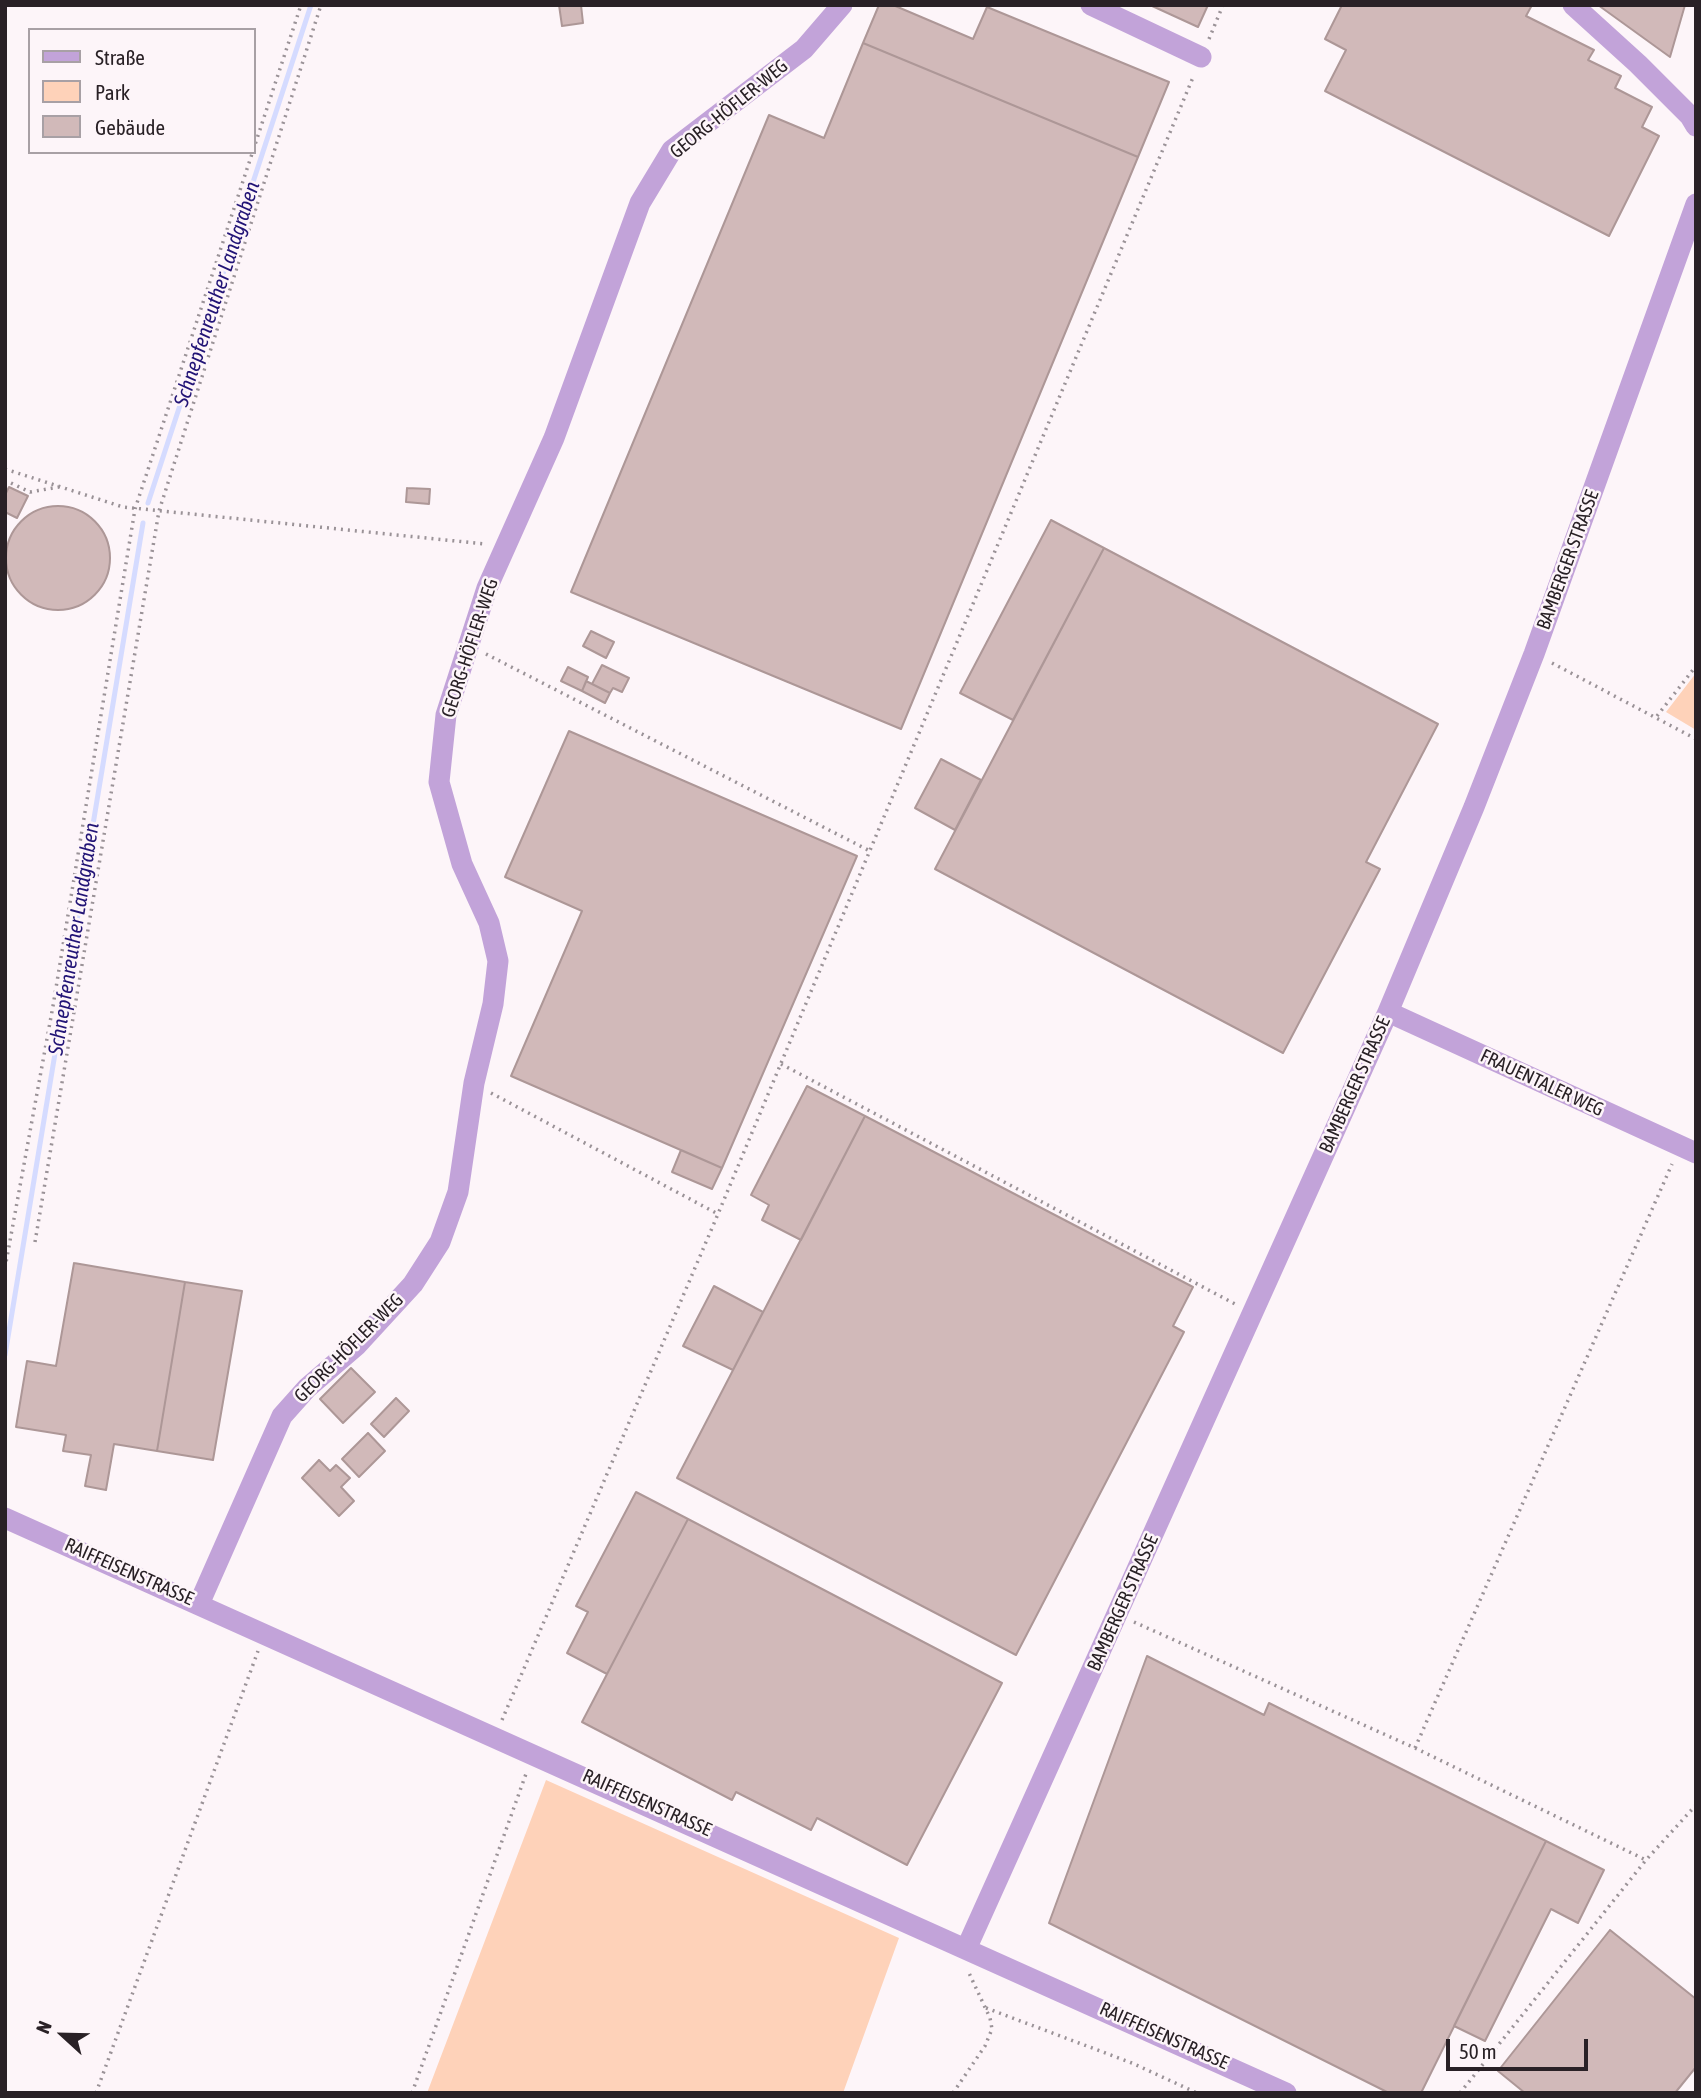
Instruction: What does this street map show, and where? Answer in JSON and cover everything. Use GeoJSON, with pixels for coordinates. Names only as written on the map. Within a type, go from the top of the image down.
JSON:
{"type":"FeatureCollection","features":[{"type":"Feature","properties":{"kind":"street","name":"GEORG-HÖFLER-WEG"},"geometry":{"type":"LineString","coordinates":[[199,1604],[282,1416],[307,1388],[357,1345],[405,1293],[440,1242],[458,1192],[474,1083],[494,1004],[498,961],[489,923],[462,864],[439,782],[446,715],[505,546],[554,438],[640,204],[672,150],[804,49],[842,5]]}},
{"type":"Feature","properties":{"kind":"street"},"geometry":{"type":"LineString","coordinates":[[1091,5],[1202,57]]}},
{"type":"Feature","properties":{"kind":"street"},"geometry":{"type":"LineString","coordinates":[[1573,5],[1638,64],[1690,116],[1696,126]]}},
{"type":"Feature","properties":{"kind":"street","name":"BAMBERGER STRASSE"},"geometry":{"type":"LineString","coordinates":[[967,1947],[1388,1012],[1534,654],[1696,204]]}},
{"type":"Feature","properties":{"kind":"street","name":"FRAUENTALER WEG"},"geometry":{"type":"LineString","coordinates":[[1388,1012],[1688,1149]]}},
{"type":"Feature","properties":{"kind":"street","name":"RAIFFEISENSTRASSE"},"geometry":{"type":"LineString","coordinates":[[5,1518],[967,1947],[1286,2093]]}},
{"type":"Feature","properties":{"kind":"path"},"geometry":{"type":"LineString","coordinates":[[256,142],[301,5]]}},
{"type":"Feature","properties":{"kind":"path"},"geometry":{"type":"LineString","coordinates":[[35,1242],[159,512],[321,5]]}},
{"type":"Feature","properties":{"kind":"path"},"geometry":{"type":"LineString","coordinates":[[495,1736],[718,1214],[1223,5]]}},
{"type":"Feature","properties":{"kind":"path"},"geometry":{"type":"LineString","coordinates":[[5,1268],[62,953],[135,509],[252,154]]}},
{"type":"Feature","properties":{"kind":"path"},"geometry":{"type":"LineString","coordinates":[[5,469],[135,509],[505,546]]}},
{"type":"Feature","properties":{"kind":"path"},"geometry":{"type":"LineString","coordinates":[[11,483],[30,492],[60,487]]}},
{"type":"Feature","properties":{"kind":"path"},"geometry":{"type":"LineString","coordinates":[[469,645],[870,851]]}},
{"type":"Feature","properties":{"kind":"path"},"geometry":{"type":"LineString","coordinates":[[1534,654],[1657,716],[1696,739]]}},
{"type":"Feature","properties":{"kind":"path"},"geometry":{"type":"LineString","coordinates":[[1657,716],[1696,666]]}},
{"type":"Feature","properties":{"kind":"path"},"geometry":{"type":"LineString","coordinates":[[781,1064],[1254,1313]]}},
{"type":"Feature","properties":{"kind":"path"},"geometry":{"type":"LineString","coordinates":[[474,1083],[718,1214]]}},
{"type":"Feature","properties":{"kind":"path"},"geometry":{"type":"LineString","coordinates":[[1415,1748],[1688,1149]]}},
{"type":"Feature","properties":{"kind":"path"},"geometry":{"type":"LineString","coordinates":[[1118,1615],[1415,1748],[1646,1860]]}},
{"type":"Feature","properties":{"kind":"path"},"geometry":{"type":"LineString","coordinates":[[96,2093],[265,1633]]}},
{"type":"Feature","properties":{"kind":"path"},"geometry":{"type":"LineString","coordinates":[[412,2093],[534,1753]]}},
{"type":"Feature","properties":{"kind":"path"},"geometry":{"type":"LineString","coordinates":[[1460,2093],[1646,1860],[1696,1805]]}},
{"type":"Feature","properties":{"kind":"path"},"geometry":{"type":"LineString","coordinates":[[953,2093],[985,2046],[992,2029],[986,2008],[968,1971],[967,1947]]}},
{"type":"Feature","properties":{"kind":"path"},"geometry":{"type":"LineString","coordinates":[[986,2008],[1132,2063],[1198,2093]]}},
{"type":"Feature","properties":{"kind":"green space"},"geometry":{"type":"Polygon","coordinates":[[[1696,673],[1696,730],[1666,712],[1696,673]]]}},
{"type":"Feature","properties":{"kind":"green space"},"geometry":{"type":"Polygon","coordinates":[[[546,1780],[899,1938],[843,2093],[427,2093],[546,1780]]]}},
{"type":"Feature","properties":{"kind":"building"},"geometry":{"type":"Polygon","coordinates":[[[559,5],[581,5],[583,23],[562,26],[559,5]]]}},
{"type":"Feature","properties":{"kind":"building"},"geometry":{"type":"Polygon","coordinates":[[[879,5],[893,5],[973,39],[987,7],[1169,82],[1138,157],[863,43],[879,5]]]}},
{"type":"Feature","properties":{"kind":"building"},"geometry":{"type":"Polygon","coordinates":[[[1150,5],[1208,5],[1198,27],[1150,5]]]}},
{"type":"Feature","properties":{"kind":"building"},"geometry":{"type":"Polygon","coordinates":[[[1342,5],[1532,5],[1526,16],[1594,50],[1588,60],[1621,76],[1615,88],[1652,107],[1642,127],[1659,136],[1609,236],[1325,91],[1346,50],[1325,39],[1342,5]]]}},
{"type":"Feature","properties":{"kind":"building"},"geometry":{"type":"Polygon","coordinates":[[[1598,5],[1685,5],[1670,57],[1598,5]]]}},
{"type":"Feature","properties":{"kind":"building"},"geometry":{"type":"Polygon","coordinates":[[[863,43],[1138,157],[901,729],[571,592],[769,115],[824,138],[863,43]]]}},
{"type":"Feature","properties":{"kind":"building"},"geometry":{"type":"Polygon","coordinates":[[[9,487],[28,496],[17,518],[5,512],[5,495],[9,487]]]}},
{"type":"Feature","properties":{"kind":"building"},"geometry":{"type":"Polygon","coordinates":[[[407,488],[430,489],[429,504],[406,502],[407,488]]]}},
{"type":"Feature","properties":{"kind":"building"},"geometry":{"type":"Polygon","coordinates":[[[58,506],[78,510],[101,529],[106,538],[110,558],[106,578],[87,601],[78,606],[58,610],[38,606],[15,587],[10,578],[6,558],[10,538],[29,515],[38,510],[58,506]]]}},
{"type":"Feature","properties":{"kind":"building"},"geometry":{"type":"Polygon","coordinates":[[[1051,520],[1104,548],[1013,720],[960,693],[1051,520]]]}},
{"type":"Feature","properties":{"kind":"building"},"geometry":{"type":"Polygon","coordinates":[[[1104,548],[1438,724],[1366,862],[1380,869],[1283,1053],[935,869],[1104,548]]]}},
{"type":"Feature","properties":{"kind":"building"},"geometry":{"type":"Polygon","coordinates":[[[591,631],[614,642],[606,658],[583,646],[591,631]]]}},
{"type":"Feature","properties":{"kind":"building"},"geometry":{"type":"Polygon","coordinates":[[[602,665],[629,678],[622,692],[613,688],[610,693],[592,684],[602,665]]]}},
{"type":"Feature","properties":{"kind":"building"},"geometry":{"type":"Polygon","coordinates":[[[568,667],[588,677],[582,691],[561,681],[568,667]]]}},
{"type":"Feature","properties":{"kind":"building"},"geometry":{"type":"Polygon","coordinates":[[[586,681],[610,693],[605,703],[582,691],[586,681]]]}},
{"type":"Feature","properties":{"kind":"building"},"geometry":{"type":"Polygon","coordinates":[[[569,731],[857,856],[722,1168],[511,1076],[582,911],[505,877],[569,731]]]}},
{"type":"Feature","properties":{"kind":"building"},"geometry":{"type":"Polygon","coordinates":[[[941,759],[981,780],[955,830],[915,808],[941,759]]]}},
{"type":"Feature","properties":{"kind":"building"},"geometry":{"type":"Polygon","coordinates":[[[807,1086],[865,1116],[801,1240],[762,1220],[769,1205],[751,1195],[807,1086]]]}},
{"type":"Feature","properties":{"kind":"building"},"geometry":{"type":"Polygon","coordinates":[[[865,1116],[1193,1287],[1173,1326],[1184,1332],[1016,1655],[677,1478],[865,1116]]]}},
{"type":"Feature","properties":{"kind":"building"},"geometry":{"type":"Polygon","coordinates":[[[681,1150],[722,1168],[712,1189],[672,1172],[681,1150]]]}},
{"type":"Feature","properties":{"kind":"building"},"geometry":{"type":"Polygon","coordinates":[[[74,1263],[185,1282],[157,1451],[114,1444],[106,1490],[85,1486],[91,1455],[63,1451],[66,1435],[16,1427],[27,1361],[56,1366],[74,1263]]]}},
{"type":"Feature","properties":{"kind":"building"},"geometry":{"type":"Polygon","coordinates":[[[185,1282],[242,1291],[213,1460],[157,1451],[185,1282]]]}},
{"type":"Feature","properties":{"kind":"building"},"geometry":{"type":"Polygon","coordinates":[[[714,1286],[763,1312],[733,1370],[683,1346],[714,1286]]]}},
{"type":"Feature","properties":{"kind":"building"},"geometry":{"type":"Polygon","coordinates":[[[351,1368],[375,1392],[343,1423],[320,1399],[351,1368]]]}},
{"type":"Feature","properties":{"kind":"building"},"geometry":{"type":"Polygon","coordinates":[[[396,1398],[409,1411],[384,1437],[371,1424],[396,1398]]]}},
{"type":"Feature","properties":{"kind":"building"},"geometry":{"type":"Polygon","coordinates":[[[368,1433],[385,1451],[359,1477],[342,1459],[368,1433]]]}},
{"type":"Feature","properties":{"kind":"building"},"geometry":{"type":"Polygon","coordinates":[[[319,1460],[330,1471],[336,1465],[350,1478],[341,1487],[354,1501],[339,1516],[302,1478],[319,1460]]]}},
{"type":"Feature","properties":{"kind":"building"},"geometry":{"type":"Polygon","coordinates":[[[636,1492],[688,1519],[607,1674],[567,1653],[588,1612],[576,1606],[636,1492]]]}},
{"type":"Feature","properties":{"kind":"building"},"geometry":{"type":"Polygon","coordinates":[[[688,1519],[1002,1683],[907,1865],[817,1818],[811,1830],[736,1792],[732,1800],[582,1722],[688,1519]]]}},
{"type":"Feature","properties":{"kind":"building"},"geometry":{"type":"Polygon","coordinates":[[[1147,1656],[1264,1715],[1269,1703],[1546,1841],[1421,2093],[1389,2093],[1049,1923],[1147,1656]]]}},
{"type":"Feature","properties":{"kind":"building"},"geometry":{"type":"Polygon","coordinates":[[[1546,1841],[1604,1870],[1578,1923],[1551,1909],[1485,2041],[1454,2026],[1546,1841]]]}},
{"type":"Feature","properties":{"kind":"building"},"geometry":{"type":"Polygon","coordinates":[[[1610,1930],[1696,1999],[1696,2067],[1675,2093],[1525,2093],[1498,2071],[1610,1930]]]}},
{"type":"Feature","properties":{"kind":"waterway","name":"Schnepfenreuther Landgraben"},"geometry":{"type":"LineString","coordinates":[[148,503],[311,5]]}},
{"type":"Feature","properties":{"kind":"waterway","name":"Schnepfenreuther Landgraben"},"geometry":{"type":"LineString","coordinates":[[5,1355],[143,523]]}}]}
